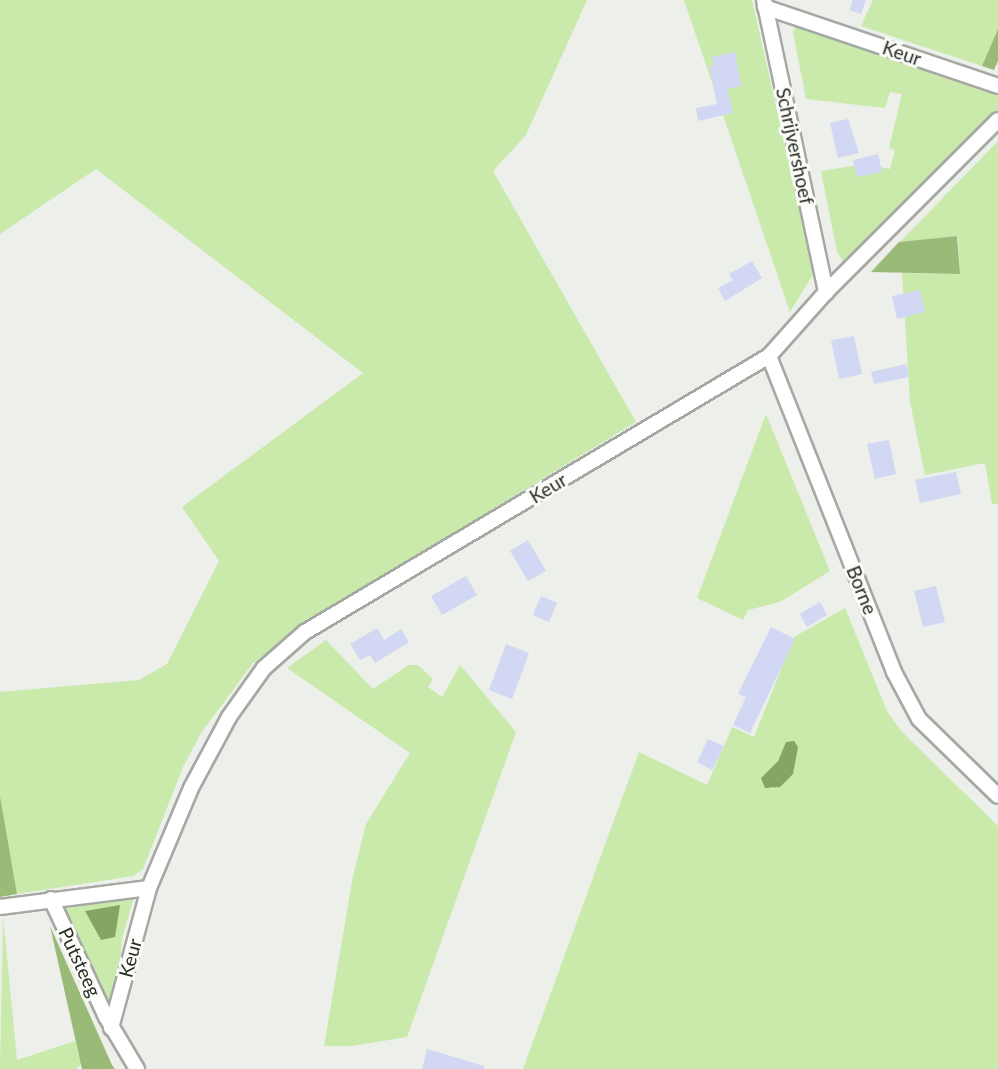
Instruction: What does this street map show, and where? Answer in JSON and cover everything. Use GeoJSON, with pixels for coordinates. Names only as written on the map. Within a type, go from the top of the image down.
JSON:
{"type":"FeatureCollection","features":[{"type":"Feature","properties":{"kind":"street","name":"Keur"},"geometry":{"type":"LineString","coordinates":[[765,3],[998,86]]}},
{"type":"Feature","properties":{"kind":"street","name":"Schrijvershoef"},"geometry":{"type":"LineString","coordinates":[[765,3],[826,292]]}},
{"type":"Feature","properties":{"kind":"street","name":"Keur"},"geometry":{"type":"LineString","coordinates":[[111,1028],[149,887],[191,788],[229,717],[264,668],[305,632],[769,356],[826,292],[998,120]]}},
{"type":"Feature","properties":{"kind":"street","name":"Borne"},"geometry":{"type":"LineString","coordinates":[[769,356],[894,672],[919,719],[998,796]]}},
{"type":"Feature","properties":{"kind":"street"},"geometry":{"type":"LineString","coordinates":[[0,907],[149,887]]}},
{"type":"Feature","properties":{"kind":"street","name":"Putsteeg"},"geometry":{"type":"LineString","coordinates":[[51,899],[111,1028],[137,1069]]}},
{"type":"Feature","properties":{"kind":"shaded area"},"geometry":{"type":"Polygon","coordinates":[[[0,0],[587,0],[526,135],[493,171],[636,422],[354,593],[253,663],[201,733],[183,767],[143,869],[133,876],[17,894],[0,796],[0,692],[139,680],[167,664],[219,561],[182,507],[363,373],[96,169],[0,234],[0,0]]]}},
{"type":"Feature","properties":{"kind":"shaded area"},"geometry":{"type":"Polygon","coordinates":[[[684,0],[752,0],[814,273],[790,312],[684,0]]]}},
{"type":"Feature","properties":{"kind":"shaded area"},"geometry":{"type":"Polygon","coordinates":[[[873,0],[998,0],[998,29],[982,66],[861,26],[873,0]]]}},
{"type":"Feature","properties":{"kind":"shaded area"},"geometry":{"type":"Polygon","coordinates":[[[796,27],[998,90],[998,116],[848,269],[837,252],[821,171],[865,164],[890,169],[895,150],[889,148],[902,94],[890,92],[885,108],[806,99],[793,32],[796,27]]]}},
{"type":"Feature","properties":{"kind":"shaded area"},"geometry":{"type":"Polygon","coordinates":[[[998,29],[998,61],[994,70],[982,66],[998,29]]]}},
{"type":"Feature","properties":{"kind":"shaded area"},"geometry":{"type":"Polygon","coordinates":[[[998,141],[998,504],[992,504],[985,463],[925,475],[910,402],[902,273],[960,274],[958,236],[900,242],[998,141]]]}},
{"type":"Feature","properties":{"kind":"shaded area"},"geometry":{"type":"Polygon","coordinates":[[[957,236],[960,274],[871,272],[899,242],[957,236]]]}},
{"type":"Feature","properties":{"kind":"shaded area"},"geometry":{"type":"Polygon","coordinates":[[[766,414],[830,571],[780,602],[748,610],[743,620],[697,598],[766,414]]]}},
{"type":"Feature","properties":{"kind":"shaded area"},"geometry":{"type":"Polygon","coordinates":[[[845,608],[887,711],[901,731],[998,826],[998,1069],[523,1069],[639,752],[707,785],[732,727],[754,737],[794,637],[845,608]],[[782,749],[778,761],[761,778],[773,790],[782,749]]]}},
{"type":"Feature","properties":{"kind":"shaded area"},"geometry":{"type":"Polygon","coordinates":[[[326,640],[373,689],[409,665],[418,665],[433,679],[428,687],[442,697],[460,665],[516,732],[407,1037],[353,1046],[324,1046],[353,876],[366,824],[410,753],[287,668],[326,640]]]}},
{"type":"Feature","properties":{"kind":"shaded area"},"geometry":{"type":"Polygon","coordinates":[[[794,741],[798,747],[793,774],[780,787],[765,788],[761,778],[778,761],[786,742],[794,741]]]}},
{"type":"Feature","properties":{"kind":"shaded area"},"geometry":{"type":"Polygon","coordinates":[[[0,796],[17,894],[0,897],[0,796]]]}},
{"type":"Feature","properties":{"kind":"shaded area"},"geometry":{"type":"Polygon","coordinates":[[[134,896],[122,939],[114,1017],[64,909],[134,896]]]}},
{"type":"Feature","properties":{"kind":"shaded area"},"geometry":{"type":"Polygon","coordinates":[[[120,905],[115,937],[101,940],[85,911],[120,905]]]}},
{"type":"Feature","properties":{"kind":"shaded area"},"geometry":{"type":"Polygon","coordinates":[[[3,917],[17,1060],[75,1041],[81,1064],[76,1069],[0,1069],[3,917]]]}},
{"type":"Feature","properties":{"kind":"shaded area"},"geometry":{"type":"Polygon","coordinates":[[[50,926],[112,1065],[115,1069],[82,1069],[50,926]]]}},
{"type":"Feature","properties":{"kind":"building"},"geometry":{"type":"Polygon","coordinates":[[[853,0],[866,0],[861,14],[849,10],[853,0]]]}},
{"type":"Feature","properties":{"kind":"building"},"geometry":{"type":"Polygon","coordinates":[[[735,52],[741,86],[727,89],[733,113],[698,121],[696,108],[717,104],[709,66],[714,65],[712,57],[735,52]]]}},
{"type":"Feature","properties":{"kind":"building"},"geometry":{"type":"Polygon","coordinates":[[[848,119],[859,153],[838,158],[830,123],[848,119]]]}},
{"type":"Feature","properties":{"kind":"building"},"geometry":{"type":"Polygon","coordinates":[[[878,154],[882,172],[857,177],[853,160],[878,154]]]}},
{"type":"Feature","properties":{"kind":"building"},"geometry":{"type":"Polygon","coordinates":[[[752,261],[762,278],[725,301],[718,288],[733,280],[729,274],[752,261]]]}},
{"type":"Feature","properties":{"kind":"building"},"geometry":{"type":"Polygon","coordinates":[[[920,290],[925,312],[897,319],[892,296],[920,290]]]}},
{"type":"Feature","properties":{"kind":"building"},"geometry":{"type":"Polygon","coordinates":[[[854,336],[862,374],[839,379],[831,340],[854,336]]]}},
{"type":"Feature","properties":{"kind":"building"},"geometry":{"type":"Polygon","coordinates":[[[906,364],[909,377],[874,384],[871,372],[906,364]]]}},
{"type":"Feature","properties":{"kind":"building"},"geometry":{"type":"Polygon","coordinates":[[[889,440],[896,474],[875,479],[867,444],[889,440]]]}},
{"type":"Feature","properties":{"kind":"building"},"geometry":{"type":"Polygon","coordinates":[[[956,472],[961,494],[920,503],[915,480],[956,472]]]}},
{"type":"Feature","properties":{"kind":"building"},"geometry":{"type":"Polygon","coordinates":[[[528,540],[546,571],[528,581],[510,551],[528,540]]]}},
{"type":"Feature","properties":{"kind":"building"},"geometry":{"type":"Polygon","coordinates":[[[466,576],[477,595],[442,615],[431,596],[466,576]]]}},
{"type":"Feature","properties":{"kind":"building"},"geometry":{"type":"Polygon","coordinates":[[[936,586],[945,622],[923,627],[914,591],[936,586]]]}},
{"type":"Feature","properties":{"kind":"building"},"geometry":{"type":"Polygon","coordinates":[[[541,596],[557,603],[549,622],[533,615],[541,596]]]}},
{"type":"Feature","properties":{"kind":"building"},"geometry":{"type":"Polygon","coordinates":[[[820,602],[827,615],[807,627],[800,614],[820,602]]]}},
{"type":"Feature","properties":{"kind":"building"},"geometry":{"type":"Polygon","coordinates":[[[771,627],[795,639],[750,733],[733,725],[746,697],[738,694],[771,627]]]}},
{"type":"Feature","properties":{"kind":"building"},"geometry":{"type":"Polygon","coordinates":[[[377,628],[384,640],[401,629],[409,642],[375,663],[370,655],[360,660],[350,644],[377,628]]]}},
{"type":"Feature","properties":{"kind":"building"},"geometry":{"type":"Polygon","coordinates":[[[506,644],[529,653],[512,699],[489,690],[506,644]]]}},
{"type":"Feature","properties":{"kind":"building"},"geometry":{"type":"Polygon","coordinates":[[[708,739],[724,746],[712,770],[697,762],[708,739]]]}},
{"type":"Feature","properties":{"kind":"building"},"geometry":{"type":"Polygon","coordinates":[[[427,1049],[484,1066],[484,1069],[422,1069],[427,1049]]]}}]}
